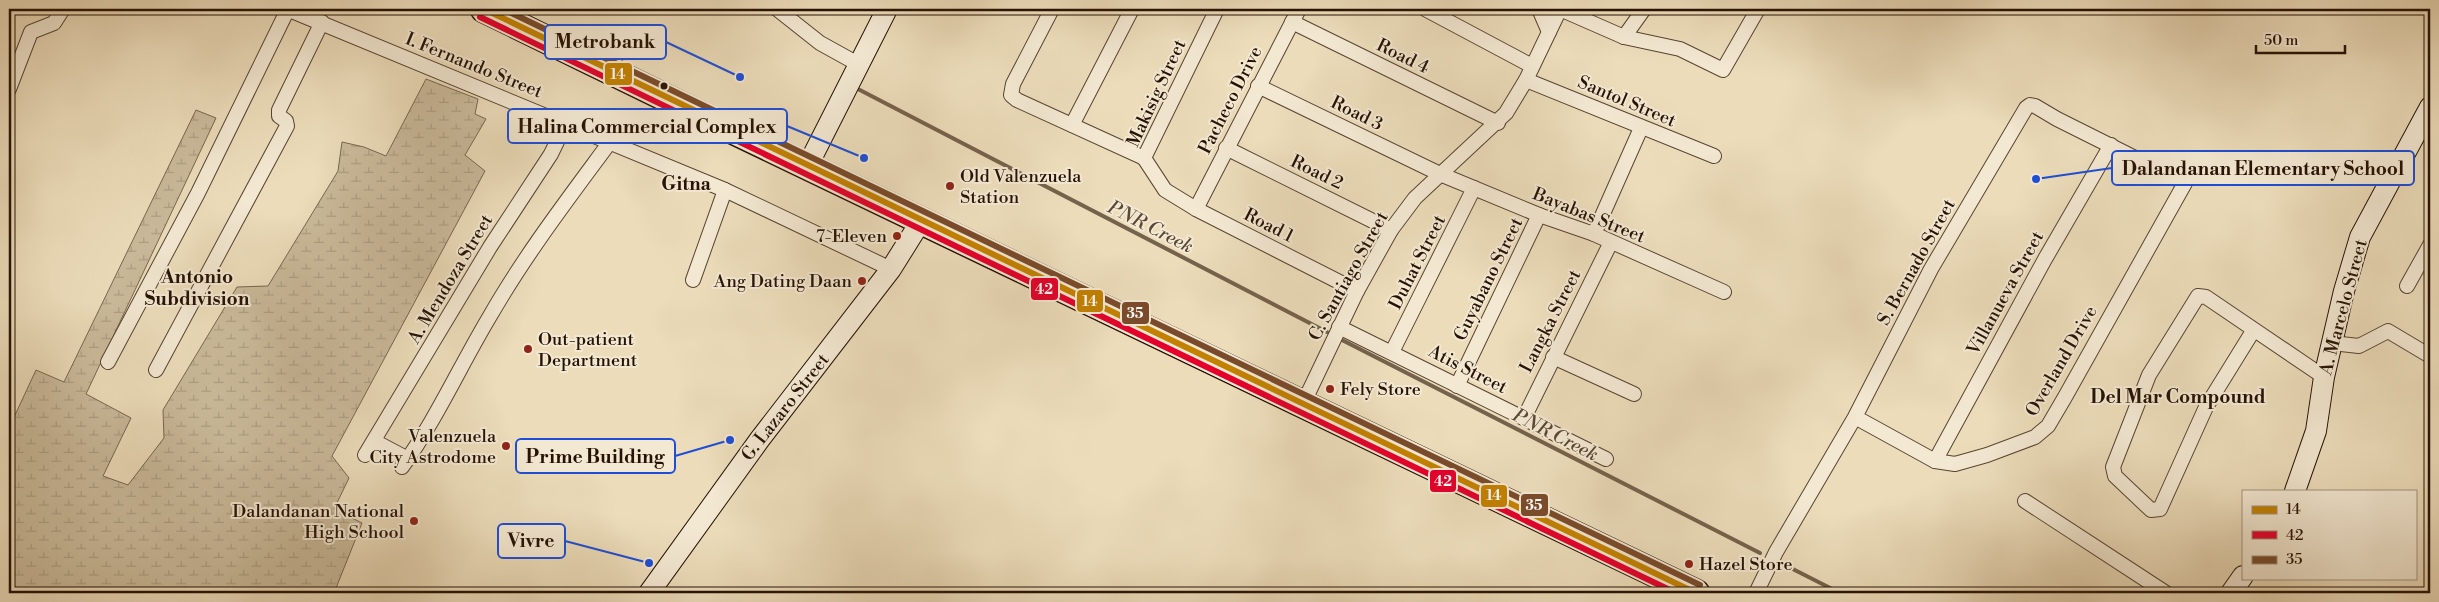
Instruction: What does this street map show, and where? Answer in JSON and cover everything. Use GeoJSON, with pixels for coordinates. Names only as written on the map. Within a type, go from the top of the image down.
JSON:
{"type":"FeatureCollection","features":[{"type":"Feature","properties":{"kind":"highway"},"geometry":{"type":"LineString","coordinates":[[484,9],[807,167],[1303,404],[1685,591]]}},
{"type":"Feature","properties":{"kind":"street"},"geometry":{"type":"LineString","coordinates":[[9,88],[31,32],[54,23],[63,9]]}},
{"type":"Feature","properties":{"kind":"street"},"geometry":{"type":"LineString","coordinates":[[108,362],[198,193],[288,9]]}},
{"type":"Feature","properties":{"kind":"street","name":"I. Fernando Street"},"geometry":{"type":"LineString","coordinates":[[288,9],[725,190],[892,269]]}},
{"type":"Feature","properties":{"kind":"street"},"geometry":{"type":"LineString","coordinates":[[778,9],[820,43],[858,64]]}},
{"type":"Feature","properties":{"kind":"street"},"geometry":{"type":"LineString","coordinates":[[807,167],[886,9]]}},
{"type":"Feature","properties":{"kind":"street"},"geometry":{"type":"LineString","coordinates":[[1052,9],[1012,84],[1011,95],[1017,100],[1144,158]]}},
{"type":"Feature","properties":{"kind":"street"},"geometry":{"type":"LineString","coordinates":[[1072,125],[1132,9]]}},
{"type":"Feature","properties":{"kind":"street","name":"Makisig Street"},"geometry":{"type":"LineString","coordinates":[[1165,190],[1144,158],[1217,9]]}},
{"type":"Feature","properties":{"kind":"street","name":"Pacheco Drive"},"geometry":{"type":"LineString","coordinates":[[1196,209],[1299,9]]}},
{"type":"Feature","properties":{"kind":"street"},"geometry":{"type":"LineString","coordinates":[[1425,9],[1532,66]]}},
{"type":"Feature","properties":{"kind":"street"},"geometry":{"type":"LineString","coordinates":[[1539,9],[1550,32]]}},
{"type":"Feature","properties":{"kind":"street"},"geometry":{"type":"LineString","coordinates":[[1560,9],[1624,37],[1680,49],[1723,70],[1753,10]]}},
{"type":"Feature","properties":{"kind":"street","name":"C. Santiago Street"},"geometry":{"type":"LineString","coordinates":[[1303,404],[1357,291],[1391,230],[1415,198],[1498,123],[1526,80],[1560,9]]}},
{"type":"Feature","properties":{"kind":"street"},"geometry":{"type":"LineString","coordinates":[[1624,37],[1644,9]]}},
{"type":"Feature","properties":{"kind":"street"},"geometry":{"type":"LineString","coordinates":[[156,370],[286,126],[286,121],[279,116],[278,112],[322,22]]}},
{"type":"Feature","properties":{"kind":"street","name":"Road 4"},"geometry":{"type":"LineString","coordinates":[[1292,22],[1498,123]]}},
{"type":"Feature","properties":{"kind":"street","name":"Santol Street"},"geometry":{"type":"LineString","coordinates":[[1526,80],[1714,156]]}},
{"type":"Feature","properties":{"kind":"street","name":"Road 3"},"geometry":{"type":"LineString","coordinates":[[1258,86],[1440,174]]}},
{"type":"Feature","properties":{"kind":"street","name":"S. Bernado Street"},"geometry":{"type":"LineString","coordinates":[[1756,593],[1776,552],[1855,417],[1931,270],[2026,108],[2030,105],[2035,106],[2057,119],[2185,183]]}},
{"type":"Feature","properties":{"kind":"street","name":"A. Marcelo Street"},"geometry":{"type":"LineString","coordinates":[[2295,490],[2316,431],[2324,377],[2344,291],[2360,237],[2430,109]]}},
{"type":"Feature","properties":{"kind":"street","name":"A. Mendoza Street"},"geometry":{"type":"LineString","coordinates":[[365,455],[490,247],[551,154],[566,123]]}},
{"type":"Feature","properties":{"kind":"street"},"geometry":{"type":"LineString","coordinates":[[1594,234],[1641,128]]}},
{"type":"Feature","properties":{"kind":"street"},"geometry":{"type":"LineString","coordinates":[[374,442],[405,463],[441,405],[490,316],[535,244],[610,142]]}},
{"type":"Feature","properties":{"kind":"street","name":"Villanueva Street"},"geometry":{"type":"LineString","coordinates":[[1935,461],[2045,259],[2111,145]]}},
{"type":"Feature","properties":{"kind":"street","name":"Road 2"},"geometry":{"type":"LineString","coordinates":[[1226,148],[1391,230]]}},
{"type":"Feature","properties":{"kind":"street","name":"Bayabas Street"},"geometry":{"type":"LineString","coordinates":[[1440,174],[1539,215],[1594,234],[1724,292]]}},
{"type":"Feature","properties":{"kind":"street","name":"Overland Drive"},"geometry":{"type":"LineString","coordinates":[[1855,417],[1935,461],[1955,464],[1987,455],[2035,437],[2048,426],[2185,183]]}},
{"type":"Feature","properties":{"kind":"street","name":"Duhat Street"},"geometry":{"type":"LineString","coordinates":[[1392,352],[1474,188]]}},
{"type":"Feature","properties":{"kind":"street"},"geometry":{"type":"LineString","coordinates":[[693,280],[725,190]]}},
{"type":"Feature","properties":{"kind":"street","name":"Road 1"},"geometry":{"type":"LineString","coordinates":[[1165,190],[1196,209],[1357,291]]}},
{"type":"Feature","properties":{"kind":"street","name":"Guyabano Street"},"geometry":{"type":"LineString","coordinates":[[1457,386],[1539,215]]}},
{"type":"Feature","properties":{"kind":"street","name":"G. Lazaro Street"},"geometry":{"type":"LineString","coordinates":[[649,593],[760,438],[892,269],[921,221]]}},
{"type":"Feature","properties":{"kind":"street","name":"Langka Street"},"geometry":{"type":"LineString","coordinates":[[1524,418],[1612,242]]}},
{"type":"Feature","properties":{"kind":"street"},"geometry":{"type":"LineString","coordinates":[[2407,286],[2429,251]]}},
{"type":"Feature","properties":{"kind":"street"},"geometry":{"type":"LineString","coordinates":[[2253,330],[2206,407],[2160,509],[2151,510],[2115,476],[2113,467],[2149,376],[2198,296],[2206,297],[2324,377]]}},
{"type":"Feature","properties":{"kind":"street","name":"Atis Street"},"geometry":{"type":"LineString","coordinates":[[1339,327],[1606,459]]}},
{"type":"Feature","properties":{"kind":"street"},"geometry":{"type":"LineString","coordinates":[[2332,344],[2359,346],[2388,331],[2430,356]]}},
{"type":"Feature","properties":{"kind":"street"},"geometry":{"type":"LineString","coordinates":[[1553,357],[1634,394]]}},
{"type":"Feature","properties":{"kind":"street"},"geometry":{"type":"LineString","coordinates":[[2025,501],[2166,593]]}},
{"type":"Feature","properties":{"kind":"street"},"geometry":{"type":"LineString","coordinates":[[2231,593],[2242,577]]}},
{"type":"Feature","properties":{"kind":"green space"},"geometry":{"type":"Polygon","coordinates":[[[426,79],[478,99],[475,114],[486,119],[465,155],[485,171],[332,456],[349,478],[334,509],[362,523],[336,588],[347,593],[9,593],[9,428],[36,370],[64,382],[196,110],[216,118],[86,394],[131,418],[103,476],[128,485],[164,438],[163,410],[237,287],[268,286],[338,171],[342,142],[364,147],[386,156],[426,79]]]}},
{"type":"Feature","properties":{"kind":"waterway","name":"PNR Creek"},"geometry":{"type":"LineString","coordinates":[[856,88],[1327,332]]}},
{"type":"Feature","properties":{"kind":"waterway","name":"PNR Creek"},"geometry":{"type":"LineString","coordinates":[[1340,339],[1760,553]]}},
{"type":"Feature","properties":{"kind":"waterway","name":"PNR Creek"},"geometry":{"type":"LineString","coordinates":[[1779,562],[1840,593]]}},
{"type":"Feature","properties":{"kind":"transit line","name":"14"},"geometry":{"type":"LineString","coordinates":[[484,9],[1696,593]]}},
{"type":"Feature","properties":{"kind":"transit line","name":"35"},"geometry":{"type":"LineString","coordinates":[[503,9],[1700,585]]}},
{"type":"Feature","properties":{"kind":"transit line","name":"42"},"geometry":{"type":"LineString","coordinates":[[480,17],[1676,593]]}},
{"type":"Feature","properties":{"kind":"place","name":"Metrobank"},"geometry":{"type":"Point","coordinates":[740,77]}},
{"type":"Feature","properties":{"kind":"place","name":"Halina Commercial Complex"},"geometry":{"type":"Point","coordinates":[864,158]}},
{"type":"Feature","properties":{"kind":"place","name":"Dalandanan Elementary School"},"geometry":{"type":"Point","coordinates":[2036,179]}},
{"type":"Feature","properties":{"kind":"place","name":"Old Valenzuela Station"},"geometry":{"type":"Point","coordinates":[950,186]}},
{"type":"Feature","properties":{"kind":"place","name":"7-Eleven"},"geometry":{"type":"Point","coordinates":[897,236]}},
{"type":"Feature","properties":{"kind":"place","name":"Ang Dating Daan"},"geometry":{"type":"Point","coordinates":[862,281]}},
{"type":"Feature","properties":{"kind":"place","name":"Out-patient Department"},"geometry":{"type":"Point","coordinates":[528,349]}},
{"type":"Feature","properties":{"kind":"place","name":"Fely Store"},"geometry":{"type":"Point","coordinates":[1330,389]}},
{"type":"Feature","properties":{"kind":"place","name":"Prime Building"},"geometry":{"type":"Point","coordinates":[730,440]}},
{"type":"Feature","properties":{"kind":"place","name":"Valenzuela City Astrodome"},"geometry":{"type":"Point","coordinates":[506,446]}},
{"type":"Feature","properties":{"kind":"place","name":"Dalandanan National High School"},"geometry":{"type":"Point","coordinates":[414,521]}},
{"type":"Feature","properties":{"kind":"place","name":"Vivre"},"geometry":{"type":"Point","coordinates":[649,563]}},
{"type":"Feature","properties":{"kind":"place","name":"Hazel Store"},"geometry":{"type":"Point","coordinates":[1689,564]}},
{"type":"Feature","properties":{"kind":"district","name":"Gitna"},"geometry":{"type":"Point","coordinates":[686,183]}},
{"type":"Feature","properties":{"kind":"district","name":"Antonio Subdivision"},"geometry":{"type":"Point","coordinates":[197,287]}},
{"type":"Feature","properties":{"kind":"district","name":"Del Mar Compound"},"geometry":{"type":"Point","coordinates":[2178,396]}}]}
